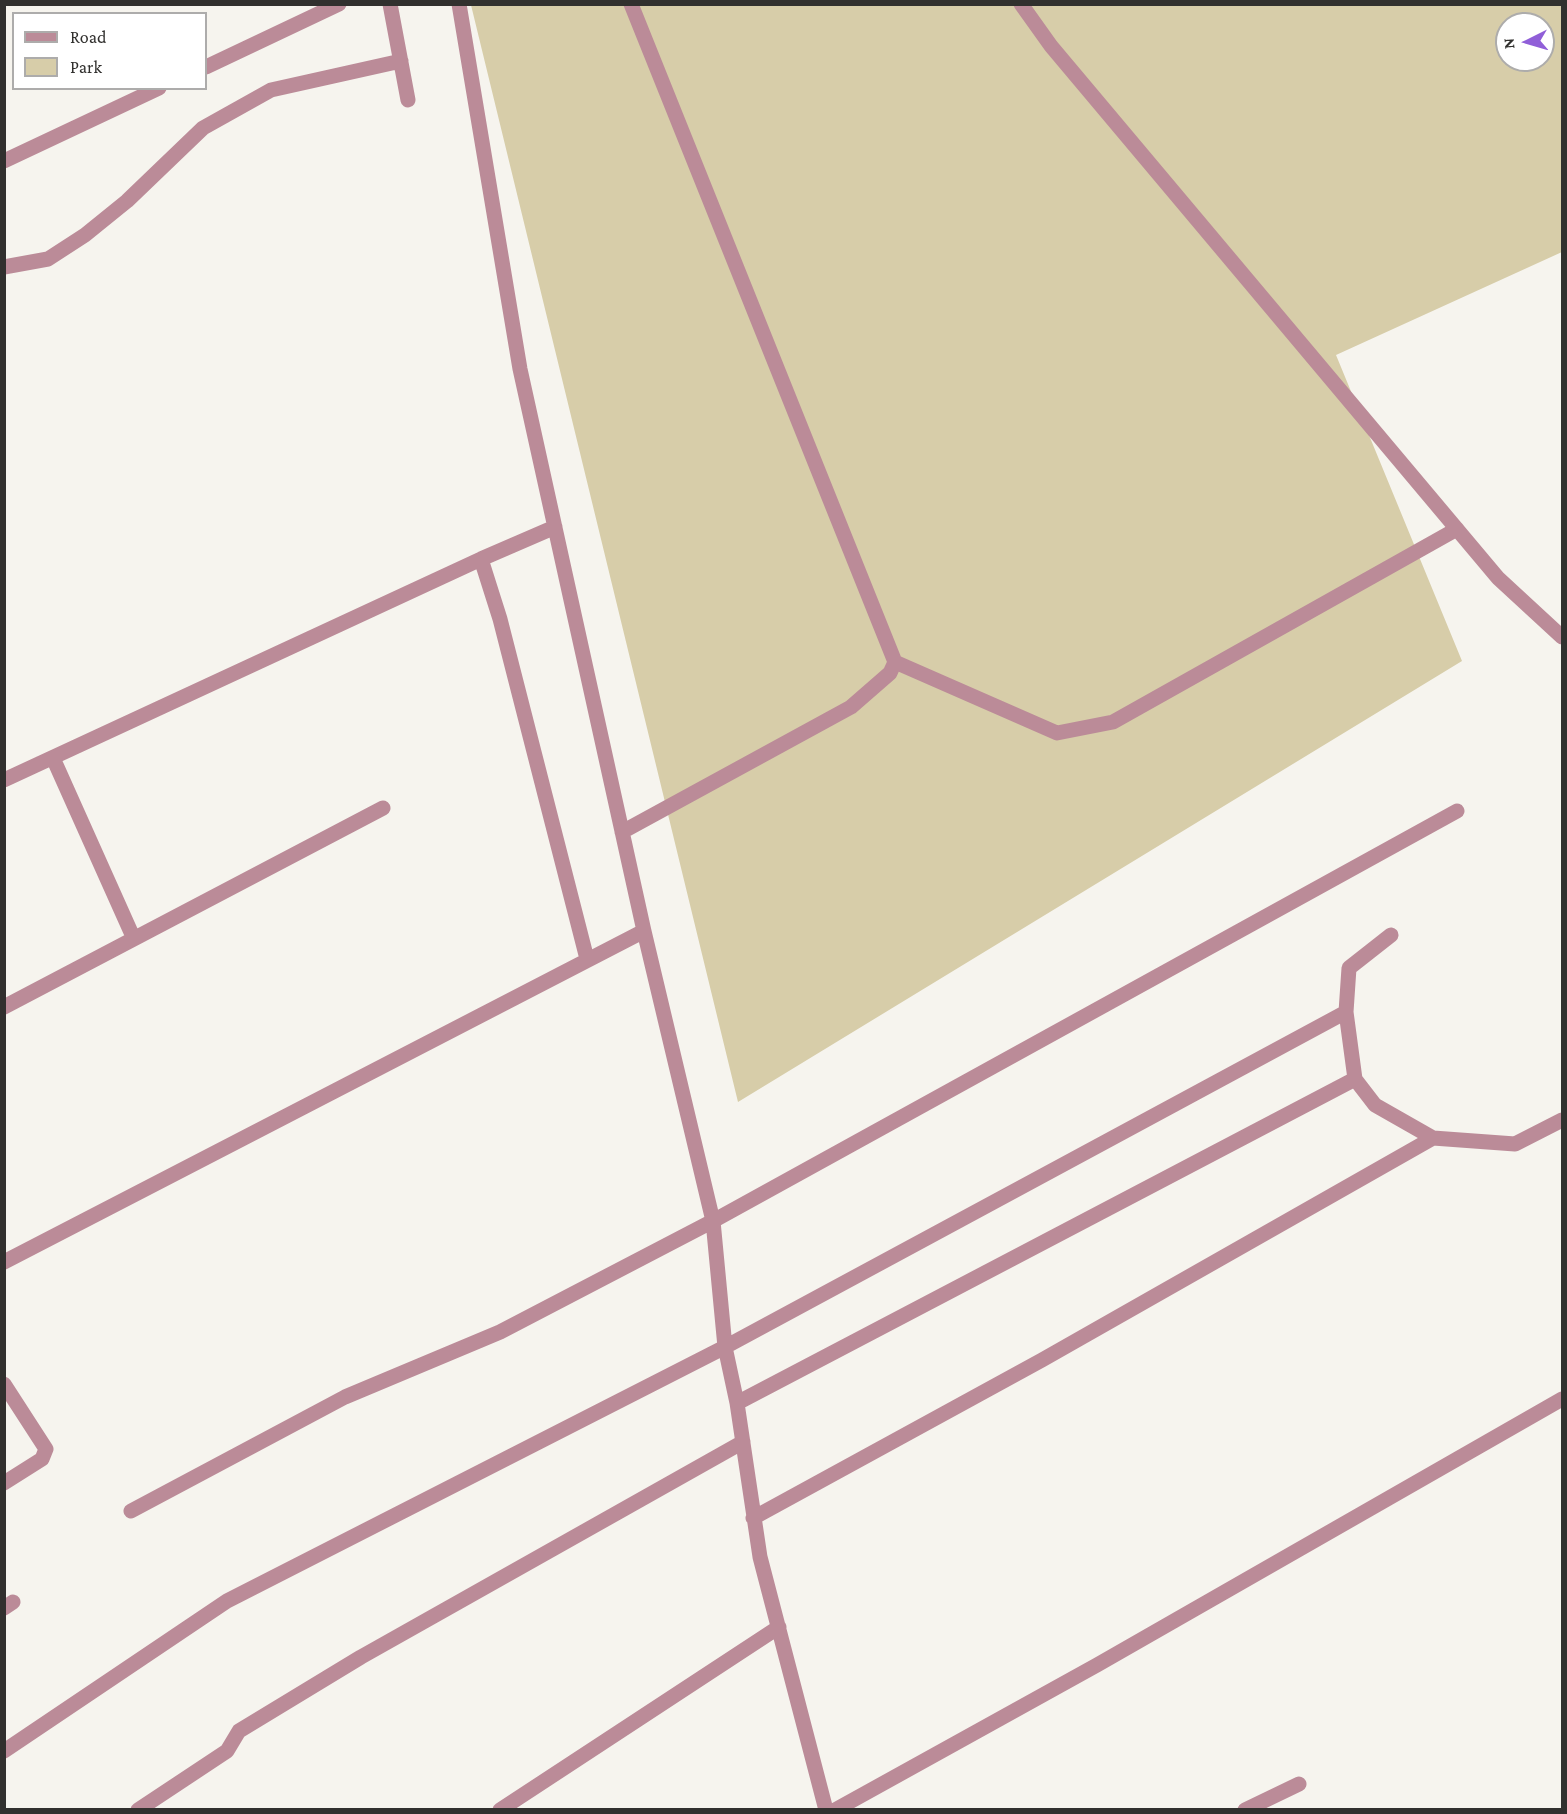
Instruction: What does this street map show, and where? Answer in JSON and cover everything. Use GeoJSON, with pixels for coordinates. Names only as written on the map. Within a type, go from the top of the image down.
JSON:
{"type":"FeatureCollection","features":[{"type":"Feature","properties":{"kind":"street"},"geometry":{"type":"LineString","coordinates":[[207,67],[339,4]]}},
{"type":"Feature","properties":{"kind":"street"},"geometry":{"type":"LineString","coordinates":[[390,4],[408,100]]}},
{"type":"Feature","properties":{"kind":"street"},"geometry":{"type":"LineString","coordinates":[[459,4],[520,369],[644,931],[713,1221],[725,1347],[737,1403],[760,1557],[826,1809]]}},
{"type":"Feature","properties":{"kind":"street"},"geometry":{"type":"LineString","coordinates":[[631,4],[895,662],[1057,733],[1113,722],[1457,529]]}},
{"type":"Feature","properties":{"kind":"street"},"geometry":{"type":"LineString","coordinates":[[1021,4],[1051,46],[1498,578],[1563,637]]}},
{"type":"Feature","properties":{"kind":"street"},"geometry":{"type":"LineString","coordinates":[[4,267],[48,260],[85,235],[128,201],[203,128],[271,90],[401,61]]}},
{"type":"Feature","properties":{"kind":"street"},"geometry":{"type":"LineString","coordinates":[[4,161],[155,90]]}},
{"type":"Feature","properties":{"kind":"street"},"geometry":{"type":"LineString","coordinates":[[4,780],[555,527]]}},
{"type":"Feature","properties":{"kind":"street"},"geometry":{"type":"LineString","coordinates":[[481,559],[500,619],[587,959]]}},
{"type":"Feature","properties":{"kind":"street"},"geometry":{"type":"LineString","coordinates":[[622,832],[850,707],[890,673],[895,662]]}},
{"type":"Feature","properties":{"kind":"street"},"geometry":{"type":"LineString","coordinates":[[53,758],[134,939]]}},
{"type":"Feature","properties":{"kind":"street"},"geometry":{"type":"LineString","coordinates":[[4,1007],[383,808]]}},
{"type":"Feature","properties":{"kind":"street"},"geometry":{"type":"LineString","coordinates":[[131,1511],[345,1397],[500,1332],[713,1221],[1457,811]]}},
{"type":"Feature","properties":{"kind":"street"},"geometry":{"type":"LineString","coordinates":[[4,1262],[644,931]]}},
{"type":"Feature","properties":{"kind":"street"},"geometry":{"type":"LineString","coordinates":[[1391,935],[1349,968],[1346,1012],[1355,1079],[1376,1105],[1433,1138],[1515,1144],[1563,1120]]}},
{"type":"Feature","properties":{"kind":"street"},"geometry":{"type":"LineString","coordinates":[[4,1751],[227,1600],[725,1347],[1346,1012]]}},
{"type":"Feature","properties":{"kind":"street"},"geometry":{"type":"LineString","coordinates":[[737,1403],[1355,1079]]}},
{"type":"Feature","properties":{"kind":"street"},"geometry":{"type":"LineString","coordinates":[[753,1518],[1042,1360],[1433,1138]]}},
{"type":"Feature","properties":{"kind":"street"},"geometry":{"type":"LineString","coordinates":[[4,1384],[46,1449],[42,1459],[4,1483]]}},
{"type":"Feature","properties":{"kind":"street"},"geometry":{"type":"LineString","coordinates":[[835,1809],[1097,1665],[1563,1399]]}},
{"type":"Feature","properties":{"kind":"street"},"geometry":{"type":"LineString","coordinates":[[138,1809],[227,1750],[239,1731],[361,1657],[743,1442]]}},
{"type":"Feature","properties":{"kind":"street"},"geometry":{"type":"LineString","coordinates":[[500,1809],[779,1627]]}},
{"type":"Feature","properties":{"kind":"street"},"geometry":{"type":"LineString","coordinates":[[1245,1809],[1299,1784]]}},
{"type":"Feature","properties":{"kind":"green space"},"geometry":{"type":"Polygon","coordinates":[[[471,5],[1562,5],[1562,252],[1336,355],[1462,661],[738,1102],[471,5]]]}}]}
